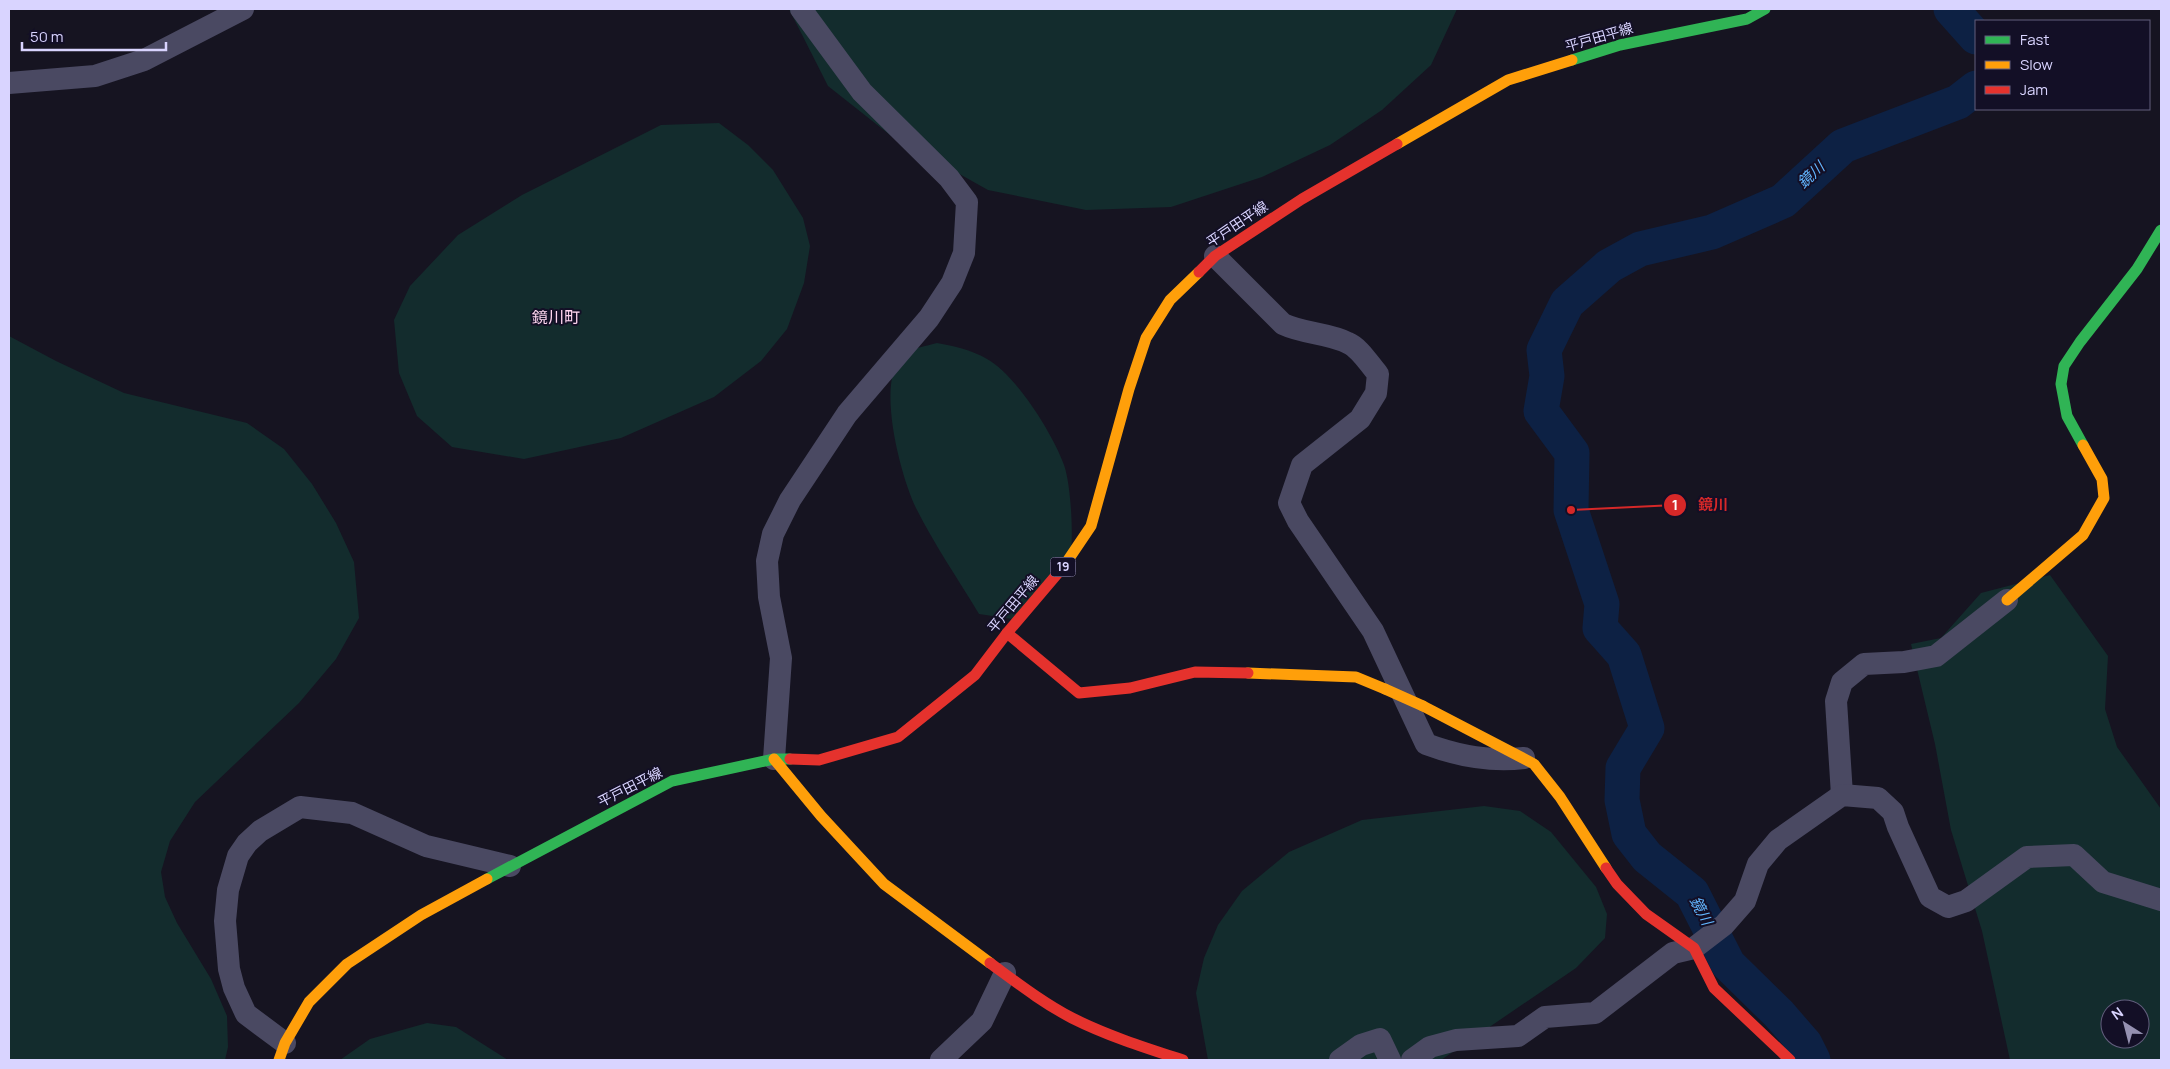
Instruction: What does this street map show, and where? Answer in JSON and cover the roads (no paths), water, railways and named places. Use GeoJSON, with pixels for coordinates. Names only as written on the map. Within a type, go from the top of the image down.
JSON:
{"type":"FeatureCollection","features":[{"type":"Feature","properties":{"kind":"street"},"geometry":{"type":"LineString","coordinates":[[9,83],[96,76],[144,60],[243,9]]}},
{"type":"Feature","properties":{"kind":"street"},"geometry":{"type":"LineString","coordinates":[[801,9],[862,92],[949,178],[967,202],[964,253],[952,284],[929,318],[847,414],[790,500],[773,534],[767,560],[769,596],[782,658],[774,759],[821,816],[884,884],[910,905],[1034,995],[1072,1018],[1132,1043],[1183,1060]]}},
{"type":"Feature","properties":{"kind":"street","name":"平戸田平線"},"geometry":{"type":"LineString","coordinates":[[282,1051],[309,1002],[346,964],[421,915],[510,866],[672,782],[774,759],[819,760],[898,737],[975,675],[1007,633],[1060,572],[1091,526],[1128,389],[1146,338],[1170,300],[1215,256],[1302,199],[1508,80],[1620,45],[1747,19],[1764,9]]}},
{"type":"Feature","properties":{"kind":"street"},"geometry":{"type":"LineString","coordinates":[[1842,795],[1836,701],[1842,682],[1864,664],[1904,662],[1936,656],[2007,600],[2084,535],[2104,498],[2102,479],[2066,416],[2061,384],[2064,366],[2080,342],[2137,269],[2161,230]]}},
{"type":"Feature","properties":{"kind":"street"},"geometry":{"type":"LineString","coordinates":[[1215,256],[1283,324],[1294,329],[1348,343],[1360,352],[1378,374],[1376,393],[1360,420],[1302,465],[1289,503],[1298,521],[1373,630],[1426,744],[1456,755],[1503,761],[1524,758]]}},
{"type":"Feature","properties":{"kind":"street"},"geometry":{"type":"LineString","coordinates":[[1007,633],[1079,694],[1130,688],[1195,672],[1292,673],[1356,677],[1423,706],[1524,758],[1534,764],[1560,796],[1617,884],[1646,914],[1694,948],[1714,988],[1790,1060]]}},
{"type":"Feature","properties":{"kind":"street"},"geometry":{"type":"LineString","coordinates":[[1412,1060],[1430,1047],[1456,1040],[1518,1036],[1545,1016],[1595,1013],[1673,953],[1694,948],[1724,925],[1745,902],[1758,864],[1778,840],[1842,795],[1878,798],[1893,812],[1930,897],[1948,907],[1966,901],[2027,857],[2074,855],[2103,882],[2161,900]]}},
{"type":"Feature","properties":{"kind":"street"},"geometry":{"type":"LineString","coordinates":[[282,1051],[246,1014],[234,988],[229,969],[225,921],[228,890],[238,856],[247,843],[260,831],[300,807],[352,813],[426,846],[510,866]]}},
{"type":"Feature","properties":{"kind":"street"},"geometry":{"type":"LineString","coordinates":[[941,1060],[982,1021],[1005,973]]}},
{"type":"Feature","properties":{"kind":"street"},"geometry":{"type":"LineString","coordinates":[[1340,1060],[1361,1045],[1380,1039],[1390,1060]]}},
{"type":"Feature","properties":{"kind":"waterway","name":"鏡川"},"geometry":{"type":"LineString","coordinates":[[1951,9],[1975,36]]}},
{"type":"Feature","properties":{"kind":"waterway","name":"鏡川"},"geometry":{"type":"LineString","coordinates":[[1813,1060],[1805,1044],[1779,1014],[1728,964],[1692,893],[1647,857],[1629,834],[1622,800],[1623,768],[1647,728],[1624,655],[1600,628],[1602,604],[1571,510],[1572,453],[1541,411],[1547,376],[1544,350],[1567,303],[1609,266],[1640,249],[1712,232],[1783,201],[1843,146],[1958,102],[1975,89]]}},
{"type":"Feature","properties":{"kind":"place","name":"鏡川"},"geometry":{"type":"Point","coordinates":[1571,510]}},
{"type":"Feature","properties":{"kind":"district","name":"鏡川町"},"geometry":{"type":"Point","coordinates":[556,317]}}]}
